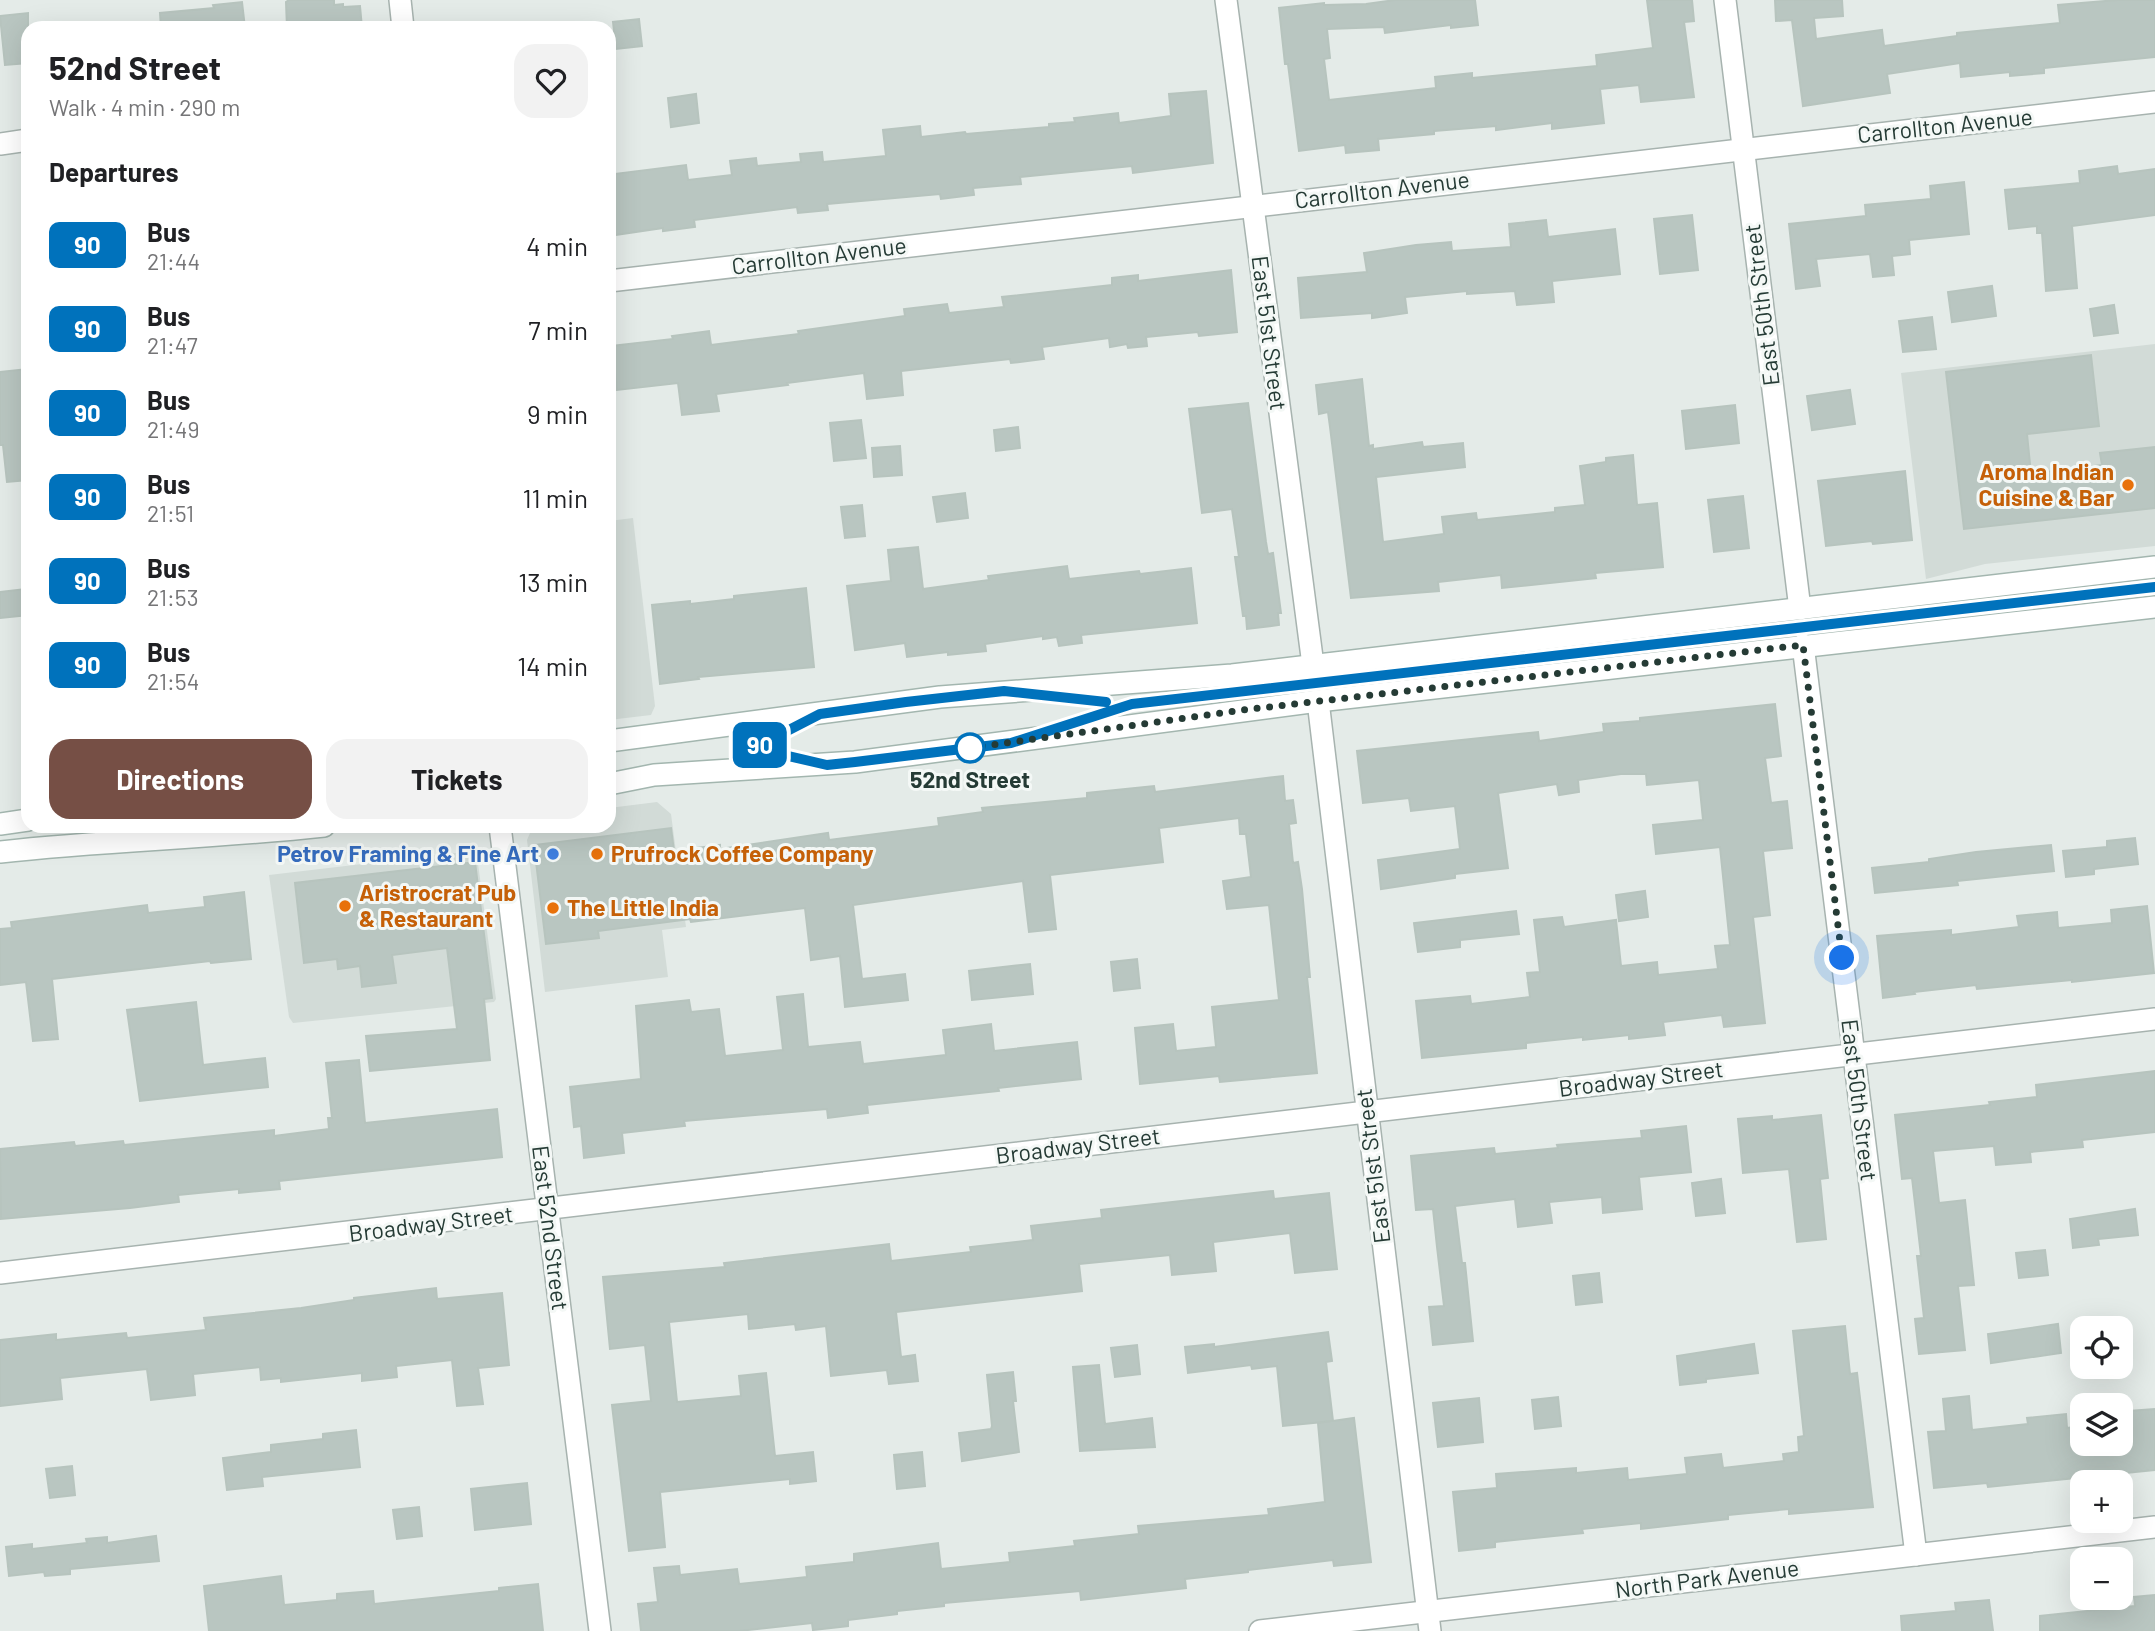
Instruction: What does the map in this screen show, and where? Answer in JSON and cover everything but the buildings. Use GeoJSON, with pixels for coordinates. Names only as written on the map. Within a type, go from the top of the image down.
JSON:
{"type":"FeatureCollection","features":[{"type":"Feature","properties":{"kind":"street"},"geometry":{"type":"LineString","coordinates":[[400,0],[402,21]]}},
{"type":"Feature","properties":{"kind":"street","name":"East 51st Street"},"geometry":{"type":"LineString","coordinates":[[1226,0],[1313,665]]}},
{"type":"Feature","properties":{"kind":"street","name":"East 50th Street"},"geometry":{"type":"LineString","coordinates":[[1725,0],[1800,610]]}},
{"type":"Feature","properties":{"kind":"street","name":"Carrollton Avenue"},"geometry":{"type":"LineString","coordinates":[[616,280],[2155,102]]}},
{"type":"Feature","properties":{"kind":"street"},"geometry":{"type":"LineString","coordinates":[[0,144],[21,142]]}},
{"type":"Feature","properties":{"kind":"street"},"geometry":{"type":"LineString","coordinates":[[616,740],[953,696],[1216,677],[2155,567]]}},
{"type":"Feature","properties":{"kind":"street"},"geometry":{"type":"LineString","coordinates":[[616,783],[654,775],[855,762],[1318,701],[2155,607]]}},
{"type":"Feature","properties":{"kind":"street","name":"East 50th Street"},"geometry":{"type":"LineString","coordinates":[[1803,645],[1916,1555]]}},
{"type":"Feature","properties":{"kind":"street","name":"East 51st Street"},"geometry":{"type":"LineString","coordinates":[[1318,701],[1429,1621]]}},
{"type":"Feature","properties":{"kind":"street"},"geometry":{"type":"LineString","coordinates":[[0,824],[21,821]]}},
{"type":"Feature","properties":{"kind":"street"},"geometry":{"type":"LineString","coordinates":[[0,852],[261,833]]}},
{"type":"Feature","properties":{"kind":"street","name":"East 52nd Street"},"geometry":{"type":"LineString","coordinates":[[501,833],[600,1631]]}},
{"type":"Feature","properties":{"kind":"street","name":"Broadway Street"},"geometry":{"type":"LineString","coordinates":[[0,1273],[2155,1019]]}},
{"type":"Feature","properties":{"kind":"street","name":"North Park Avenue"},"geometry":{"type":"LineString","coordinates":[[1260,1631],[1429,1621],[1916,1555],[2155,1527]]}},
{"type":"Feature","properties":{"kind":"shaded area"},"geometry":{"type":"Polygon","coordinates":[[[2155,344],[2155,546],[1985,564],[1926,579],[1901,373],[2155,344]]]}},
{"type":"Feature","properties":{"kind":"shaded area"},"geometry":{"type":"Polygon","coordinates":[[[633,518],[655,706],[651,715],[616,719],[616,520],[633,518]]]}},
{"type":"Feature","properties":{"kind":"shaded area"},"geometry":{"type":"Polygon","coordinates":[[[657,802],[671,814],[686,927],[662,930],[668,977],[545,992],[527,840],[530,833],[616,833],[616,807],[657,802]]]}},
{"type":"Feature","properties":{"kind":"shaded area"},"geometry":{"type":"Polygon","coordinates":[[[473,851],[477,856],[496,999],[494,1002],[293,1023],[289,1017],[269,875],[473,851]]]}},
{"type":"Feature","properties":{"kind":"bus line","name":"90"},"geometry":{"type":"LineString","coordinates":[[1106,702],[1004,691],[906,702],[820,714],[754,748],[827,765],[855,762],[1011,743],[1132,704],[2155,587]]}},
{"type":"Feature","properties":{"kind":"place","name":"Aroma Indian Cuisine & Bar"},"geometry":{"type":"Point","coordinates":[2128,485]}},
{"type":"Feature","properties":{"kind":"place","name":"52nd Street"},"geometry":{"type":"Point","coordinates":[970,748]}},
{"type":"Feature","properties":{"kind":"place","name":"Petrov Framing & Fine Art"},"geometry":{"type":"Point","coordinates":[553,854]}},
{"type":"Feature","properties":{"kind":"place","name":"Prufrock Coffee Company"},"geometry":{"type":"Point","coordinates":[597,854]}},
{"type":"Feature","properties":{"kind":"place","name":"Aristrocrat Pub & Restaurant"},"geometry":{"type":"Point","coordinates":[345,906]}},
{"type":"Feature","properties":{"kind":"place","name":"The Little India"},"geometry":{"type":"Point","coordinates":[553,908]}},
{"type":"Feature","properties":{"kind":"route"},"geometry":{"type":"LineString","coordinates":[[970,748],[1243,710],[1803,645],[1842,958]]}}]}
